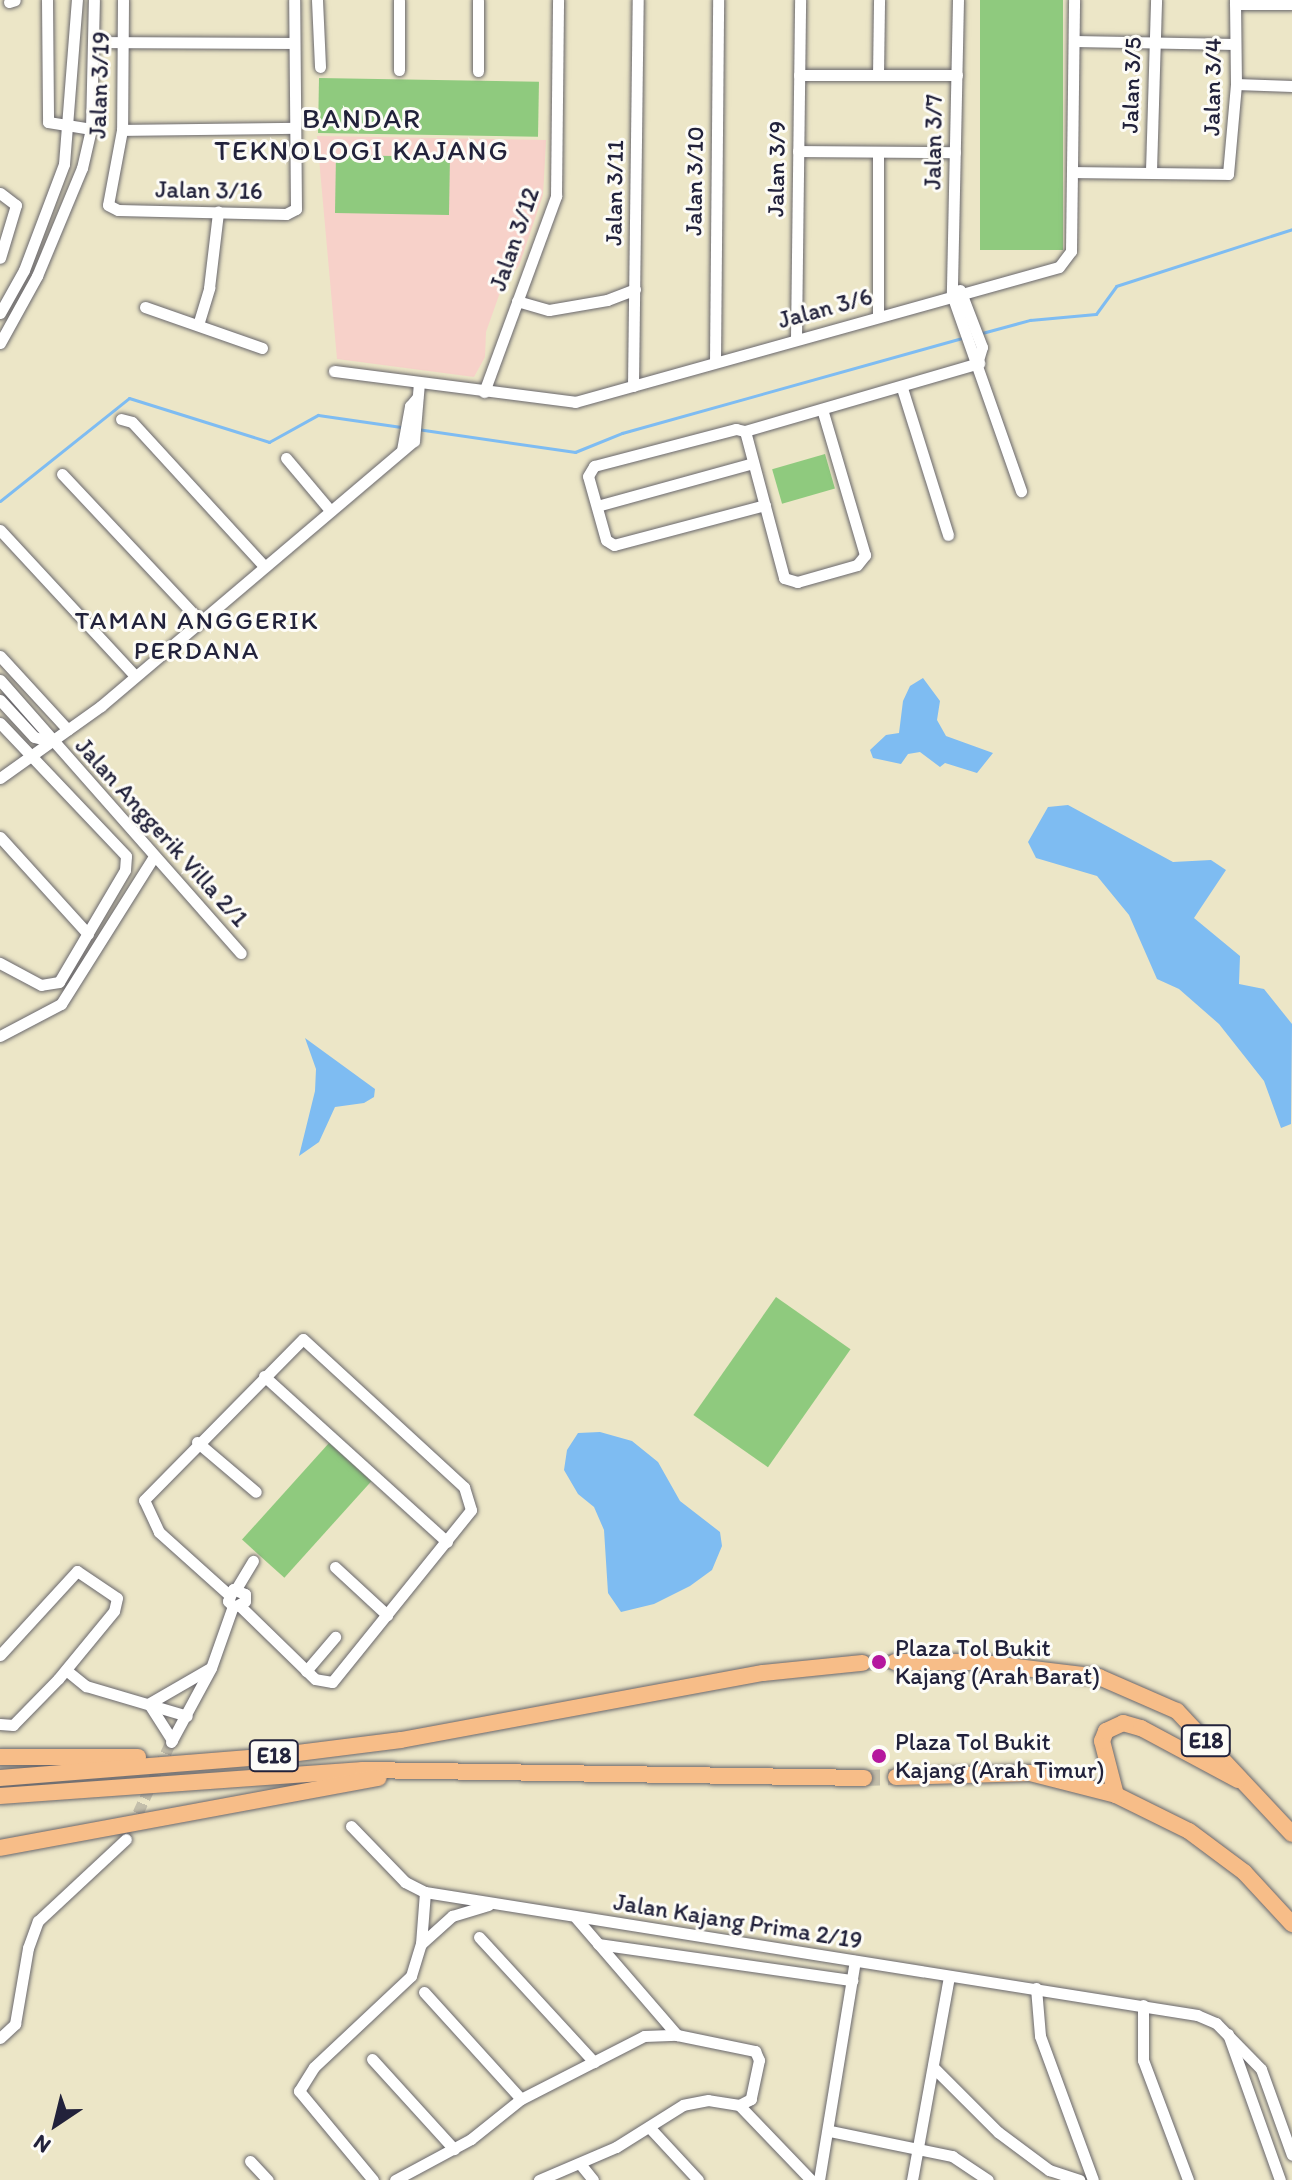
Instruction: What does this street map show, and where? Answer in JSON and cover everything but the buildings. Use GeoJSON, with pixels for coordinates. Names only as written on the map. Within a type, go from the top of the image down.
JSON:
{"type":"FeatureCollection","features":[{"type":"Feature","properties":{"kind":"highway","name":"E18"},"geometry":{"type":"LineString","coordinates":[[895,1662],[975,1662],[1099,1677],[1177,1711],[1256,1789],[1292,1834]]}},
{"type":"Feature","properties":{"kind":"highway","name":"E18"},"geometry":{"type":"LineString","coordinates":[[0,1778],[274,1756],[401,1740],[763,1673],[862,1663]]}},
{"type":"Feature","properties":{"kind":"highway"},"geometry":{"type":"LineString","coordinates":[[1116,1795],[1102,1741],[1106,1731],[1123,1723],[1141,1728],[1256,1789]]}},
{"type":"Feature","properties":{"kind":"highway"},"geometry":{"type":"LineString","coordinates":[[0,1757],[274,1756]]}},
{"type":"Feature","properties":{"kind":"highway","name":"E18"},"geometry":{"type":"LineString","coordinates":[[0,1796],[363,1770],[864,1778]]}},
{"type":"Feature","properties":{"kind":"highway"},"geometry":{"type":"LineString","coordinates":[[0,1848],[408,1773]]}},
{"type":"Feature","properties":{"kind":"highway"},"geometry":{"type":"LineString","coordinates":[[896,1777],[1030,1773],[1116,1795],[1189,1831],[1244,1872],[1292,1924]]}},
{"type":"Feature","properties":{"kind":"street"},"geometry":{"type":"LineString","coordinates":[[47,0],[48,122],[91,129]]}},
{"type":"Feature","properties":{"kind":"street"},"geometry":{"type":"LineString","coordinates":[[0,313],[54,196],[70,126],[77,6],[71,0]]}},
{"type":"Feature","properties":{"kind":"street"},"geometry":{"type":"LineString","coordinates":[[0,343],[37,276],[82,168],[91,129],[94,0]]}},
{"type":"Feature","properties":{"kind":"street","name":"Jalan 3/19"},"geometry":{"type":"LineString","coordinates":[[118,210],[108,205],[107,193],[122,130],[123,0]]}},
{"type":"Feature","properties":{"kind":"street"},"geometry":{"type":"LineString","coordinates":[[122,130],[295,128],[294,0]]}},
{"type":"Feature","properties":{"kind":"street"},"geometry":{"type":"LineString","coordinates":[[317,0],[320,67]]}},
{"type":"Feature","properties":{"kind":"street"},"geometry":{"type":"LineString","coordinates":[[399,0],[399,70]]}},
{"type":"Feature","properties":{"kind":"street"},"geometry":{"type":"LineString","coordinates":[[478,0],[478,71]]}},
{"type":"Feature","properties":{"kind":"street","name":"Jalan 3/12"},"geometry":{"type":"LineString","coordinates":[[484,392],[556,196],[558,0]]}},
{"type":"Feature","properties":{"kind":"street","name":"Jalan 3/11"},"geometry":{"type":"LineString","coordinates":[[633,386],[638,0]]}},
{"type":"Feature","properties":{"kind":"street","name":"Jalan 3/10"},"geometry":{"type":"LineString","coordinates":[[715,362],[718,0]]}},
{"type":"Feature","properties":{"kind":"street","name":"Jalan 3/9"},"geometry":{"type":"LineString","coordinates":[[796,338],[800,0]]}},
{"type":"Feature","properties":{"kind":"street"},"geometry":{"type":"LineString","coordinates":[[878,75],[879,0]]}},
{"type":"Feature","properties":{"kind":"street","name":"Jalan 3/7"},"geometry":{"type":"LineString","coordinates":[[958,0],[955,152],[959,297]]}},
{"type":"Feature","properties":{"kind":"street","name":"Jalan 3/6"},"geometry":{"type":"LineString","coordinates":[[334,371],[575,402],[1059,267],[1068,260],[1074,172],[1074,0]]}},
{"type":"Feature","properties":{"kind":"street","name":"Jalan 3/5"},"geometry":{"type":"LineString","coordinates":[[1151,171],[1156,0]]}},
{"type":"Feature","properties":{"kind":"street"},"geometry":{"type":"LineString","coordinates":[[1235,2],[1292,4]]}},
{"type":"Feature","properties":{"kind":"street","name":"Jalan 3/4"},"geometry":{"type":"LineString","coordinates":[[1151,171],[1228,174],[1236,84],[1235,2]]}},
{"type":"Feature","properties":{"kind":"street"},"geometry":{"type":"LineString","coordinates":[[1074,41],[1235,44]]}},
{"type":"Feature","properties":{"kind":"street"},"geometry":{"type":"LineString","coordinates":[[93,42],[294,43]]}},
{"type":"Feature","properties":{"kind":"street"},"geometry":{"type":"LineString","coordinates":[[799,75],[957,75]]}},
{"type":"Feature","properties":{"kind":"street"},"geometry":{"type":"LineString","coordinates":[[1236,84],[1292,86]]}},
{"type":"Feature","properties":{"kind":"street","name":"Jalan 3/16"},"geometry":{"type":"LineString","coordinates":[[118,210],[286,214],[296,209],[295,128]]}},
{"type":"Feature","properties":{"kind":"street"},"geometry":{"type":"LineString","coordinates":[[798,151],[955,152]]}},
{"type":"Feature","properties":{"kind":"street"},"geometry":{"type":"LineString","coordinates":[[878,152],[878,316]]}},
{"type":"Feature","properties":{"kind":"street"},"geometry":{"type":"LineString","coordinates":[[1074,172],[1151,171]]}},
{"type":"Feature","properties":{"kind":"street"},"geometry":{"type":"LineString","coordinates":[[0,193],[16,205],[0,258]]}},
{"type":"Feature","properties":{"kind":"street"},"geometry":{"type":"LineString","coordinates":[[198,325],[209,288],[218,212]]}},
{"type":"Feature","properties":{"kind":"street"},"geometry":{"type":"LineString","coordinates":[[517,301],[549,310],[607,300],[635,289]]}},
{"type":"Feature","properties":{"kind":"street"},"geometry":{"type":"LineString","coordinates":[[959,297],[1021,491]]}},
{"type":"Feature","properties":{"kind":"street"},"geometry":{"type":"LineString","coordinates":[[145,307],[262,348]]}},
{"type":"Feature","properties":{"kind":"street"},"geometry":{"type":"LineString","coordinates":[[765,505],[614,545],[606,540],[588,476],[594,466],[736,429],[745,431],[902,388],[978,355]]}},
{"type":"Feature","properties":{"kind":"street"},"geometry":{"type":"LineString","coordinates":[[0,778],[28,753],[68,730],[135,676],[406,443],[419,383]]}},
{"type":"Feature","properties":{"kind":"street"},"geometry":{"type":"LineString","coordinates":[[902,388],[948,535]]}},
{"type":"Feature","properties":{"kind":"street"},"geometry":{"type":"LineString","coordinates":[[745,431],[784,578],[791,583],[857,565],[865,555],[822,409]]}},
{"type":"Feature","properties":{"kind":"street"},"geometry":{"type":"LineString","coordinates":[[121,419],[132,422],[263,565]]}},
{"type":"Feature","properties":{"kind":"street"},"geometry":{"type":"LineString","coordinates":[[286,458],[329,509]]}},
{"type":"Feature","properties":{"kind":"street"},"geometry":{"type":"LineString","coordinates":[[597,506],[753,463]]}},
{"type":"Feature","properties":{"kind":"street"},"geometry":{"type":"LineString","coordinates":[[62,474],[199,620]]}},
{"type":"Feature","properties":{"kind":"street"},"geometry":{"type":"LineString","coordinates":[[0,530],[135,676]]}},
{"type":"Feature","properties":{"kind":"street"},"geometry":{"type":"LineString","coordinates":[[0,656],[68,730]]}},
{"type":"Feature","properties":{"kind":"street","name":"Jalan Anggerik Villa 2/1"},"geometry":{"type":"LineString","coordinates":[[0,680],[153,858],[241,953]]}},
{"type":"Feature","properties":{"kind":"street","name":"Jalan Anggerik Villa 2/1"},"geometry":{"type":"LineString","coordinates":[[0,700],[34,737],[50,741]]}},
{"type":"Feature","properties":{"kind":"street"},"geometry":{"type":"LineString","coordinates":[[0,723],[126,856],[125,870],[88,934],[53,985],[41,985],[1,962]]}},
{"type":"Feature","properties":{"kind":"street"},"geometry":{"type":"LineString","coordinates":[[0,837],[88,934]]}},
{"type":"Feature","properties":{"kind":"street"},"geometry":{"type":"LineString","coordinates":[[0,1036],[61,1004],[153,858]]}},
{"type":"Feature","properties":{"kind":"street"},"geometry":{"type":"LineString","coordinates":[[300,1341],[309,1341],[464,1487],[471,1510],[332,1682],[322,1683],[306,1671],[236,1606],[232,1592],[159,1532],[144,1506],[151,1490],[264,1376],[300,1341]]}},
{"type":"Feature","properties":{"kind":"street"},"geometry":{"type":"LineString","coordinates":[[264,1376],[447,1542]]}},
{"type":"Feature","properties":{"kind":"street"},"geometry":{"type":"LineString","coordinates":[[197,1442],[256,1492]]}},
{"type":"Feature","properties":{"kind":"street"},"geometry":{"type":"LineString","coordinates":[[232,1592],[253,1561]]}},
{"type":"Feature","properties":{"kind":"street"},"geometry":{"type":"LineString","coordinates":[[335,1567],[387,1615]]}},
{"type":"Feature","properties":{"kind":"street"},"geometry":{"type":"LineString","coordinates":[[0,1655],[71,1576],[87,1573],[117,1598],[118,1605],[66,1670],[13,1725],[0,1724]]}},
{"type":"Feature","properties":{"kind":"street"},"geometry":{"type":"LineString","coordinates":[[148,1704],[172,1741],[211,1668],[236,1606]]}},
{"type":"Feature","properties":{"kind":"street"},"geometry":{"type":"LineString","coordinates":[[306,1671],[335,1637]]}},
{"type":"Feature","properties":{"kind":"street"},"geometry":{"type":"LineString","coordinates":[[148,1704],[211,1668]]}},
{"type":"Feature","properties":{"kind":"street"},"geometry":{"type":"LineString","coordinates":[[66,1670],[86,1686],[187,1716]]}},
{"type":"Feature","properties":{"kind":"street","name":"Jalan Kajang Prima 2/19"},"geometry":{"type":"LineString","coordinates":[[351,1826],[405,1882],[425,1892],[1197,2015],[1228,2033],[1261,2069],[1292,2155]]}},
{"type":"Feature","properties":{"kind":"street"},"geometry":{"type":"LineString","coordinates":[[0,2038],[15,2024],[28,1948],[38,1921],[126,1839]]}},
{"type":"Feature","properties":{"kind":"street"},"geometry":{"type":"LineString","coordinates":[[373,2180],[299,2091],[314,2067],[404,1986],[421,1944],[425,1892]]}},
{"type":"Feature","properties":{"kind":"street"},"geometry":{"type":"LineString","coordinates":[[421,1944],[452,1916],[493,1904]]}},
{"type":"Feature","properties":{"kind":"street"},"geometry":{"type":"LineString","coordinates":[[576,1918],[677,2035]]}},
{"type":"Feature","properties":{"kind":"street"},"geometry":{"type":"LineString","coordinates":[[479,1937],[594,2062]]}},
{"type":"Feature","properties":{"kind":"street"},"geometry":{"type":"LineString","coordinates":[[598,1944],[852,1980]]}},
{"type":"Feature","properties":{"kind":"street"},"geometry":{"type":"LineString","coordinates":[[819,2180],[830,2131],[855,1961]]}},
{"type":"Feature","properties":{"kind":"street"},"geometry":{"type":"LineString","coordinates":[[912,2180],[949,1976]]}},
{"type":"Feature","properties":{"kind":"street"},"geometry":{"type":"LineString","coordinates":[[1036,1988],[1040,2036],[1093,2180]]}},
{"type":"Feature","properties":{"kind":"street"},"geometry":{"type":"LineString","coordinates":[[424,1992],[521,2099]]}},
{"type":"Feature","properties":{"kind":"street"},"geometry":{"type":"LineString","coordinates":[[1143,2005],[1143,2060],[1187,2180]]}},
{"type":"Feature","properties":{"kind":"street"},"geometry":{"type":"LineString","coordinates":[[1228,2033],[1280,2180]]}},
{"type":"Feature","properties":{"kind":"street"},"geometry":{"type":"LineString","coordinates":[[395,2180],[454,2149],[521,2099],[644,2036],[677,2035],[755,2051],[759,2060],[756,2091],[739,2105]]}},
{"type":"Feature","properties":{"kind":"street"},"geometry":{"type":"LineString","coordinates":[[372,2059],[454,2149]]}},
{"type":"Feature","properties":{"kind":"street"},"geometry":{"type":"LineString","coordinates":[[934,2068],[998,2132],[1049,2170],[1079,2180]]}},
{"type":"Feature","properties":{"kind":"street"},"geometry":{"type":"LineString","coordinates":[[539,2180],[581,2165],[697,2100],[739,2105],[811,2180]]}},
{"type":"Feature","properties":{"kind":"street"},"geometry":{"type":"LineString","coordinates":[[649,2127],[698,2180]]}},
{"type":"Feature","properties":{"kind":"street"},"geometry":{"type":"LineString","coordinates":[[830,2131],[952,2156],[988,2180]]}},
{"type":"Feature","properties":{"kind":"street"},"geometry":{"type":"LineString","coordinates":[[250,2161],[268,2180]]}},
{"type":"Feature","properties":{"kind":"street"},"geometry":{"type":"LineString","coordinates":[[581,2165],[593,2180]]}},
{"type":"Feature","properties":{"kind":"shaded area"},"geometry":{"type":"Polygon","coordinates":[[[317,136],[546,140],[543,195],[519,266],[503,284],[486,332],[485,357],[474,377],[337,359],[317,136]]]}},
{"type":"Feature","properties":{"kind":"green space"},"geometry":{"type":"Polygon","coordinates":[[[980,0],[1063,0],[1063,250],[980,250],[980,0]]]}},
{"type":"Feature","properties":{"kind":"green space"},"geometry":{"type":"Polygon","coordinates":[[[319,78],[539,82],[538,137],[318,133],[319,78]]]}},
{"type":"Feature","properties":{"kind":"green space"},"geometry":{"type":"Polygon","coordinates":[[[336,155],[450,157],[449,215],[335,213],[336,155]]]}},
{"type":"Feature","properties":{"kind":"green space"},"geometry":{"type":"Polygon","coordinates":[[[825,454],[835,489],[782,504],[772,469],[825,454]]]}},
{"type":"Feature","properties":{"kind":"green space"},"geometry":{"type":"Polygon","coordinates":[[[776,1297],[851,1349],[768,1467],[693,1415],[776,1297]]]}},
{"type":"Feature","properties":{"kind":"green space"},"geometry":{"type":"Polygon","coordinates":[[[329,1443],[371,1481],[284,1578],[242,1540],[329,1443]]]}},
{"type":"Feature","properties":{"kind":"water"},"geometry":{"type":"Polygon","coordinates":[[[923,678],[940,701],[937,720],[946,736],[993,753],[977,773],[945,763],[940,767],[920,752],[908,754],[901,764],[873,758],[870,750],[886,735],[899,733],[903,701],[910,686],[923,678]]]}},
{"type":"Feature","properties":{"kind":"water"},"geometry":{"type":"Polygon","coordinates":[[[1068,805],[1173,862],[1211,860],[1226,870],[1194,918],[1240,956],[1239,984],[1264,989],[1292,1024],[1291,1124],[1281,1128],[1264,1081],[1219,1024],[1179,989],[1157,979],[1129,915],[1097,876],[1036,858],[1028,842],[1048,807],[1068,805]]]}},
{"type":"Feature","properties":{"kind":"water"},"geometry":{"type":"Polygon","coordinates":[[[305,1038],[375,1089],[374,1097],[364,1103],[335,1107],[319,1142],[299,1156],[315,1091],[316,1069],[305,1038]]]}},
{"type":"Feature","properties":{"kind":"water"},"geometry":{"type":"Polygon","coordinates":[[[600,1432],[632,1441],[658,1462],[680,1501],[720,1532],[722,1546],[712,1570],[690,1586],[654,1604],[621,1612],[608,1593],[604,1530],[594,1507],[578,1494],[564,1470],[567,1450],[578,1433],[600,1432]]]}},
{"type":"Feature","properties":{"kind":"waterway"},"geometry":{"type":"LineString","coordinates":[[982,333],[1030,320],[1096,314],[1116,286],[1292,229]]}},
{"type":"Feature","properties":{"kind":"waterway"},"geometry":{"type":"LineString","coordinates":[[417,429],[575,452],[622,433],[963,338]]}},
{"type":"Feature","properties":{"kind":"waterway"},"geometry":{"type":"LineString","coordinates":[[0,501],[129,398],[269,442],[318,415],[401,427]]}},
{"type":"Feature","properties":{"kind":"tunnel"},"geometry":{"type":"LineString","coordinates":[[862,1663],[895,1662]]}},
{"type":"Feature","properties":{"kind":"tunnel"},"geometry":{"type":"LineString","coordinates":[[131,1828],[171,1742]]}},
{"type":"Feature","properties":{"kind":"tunnel"},"geometry":{"type":"LineString","coordinates":[[864,1778],[896,1777]]}},
{"type":"Feature","properties":{"kind":"place","name":"Plaza Tol Bukit Kajang (Arah Barat)"},"geometry":{"type":"Point","coordinates":[879,1662]}},
{"type":"Feature","properties":{"kind":"place","name":"Plaza Tol Bukit Kajang (Arah Timur)"},"geometry":{"type":"Point","coordinates":[879,1756]}},
{"type":"Feature","properties":{"kind":"district","name":"BANDAR TEKNOLOGI KAJANG"},"geometry":{"type":"Point","coordinates":[362,134]}},
{"type":"Feature","properties":{"kind":"district","name":"TAMAN ANGGERIK PERDANA"},"geometry":{"type":"Point","coordinates":[197,636]}}]}
